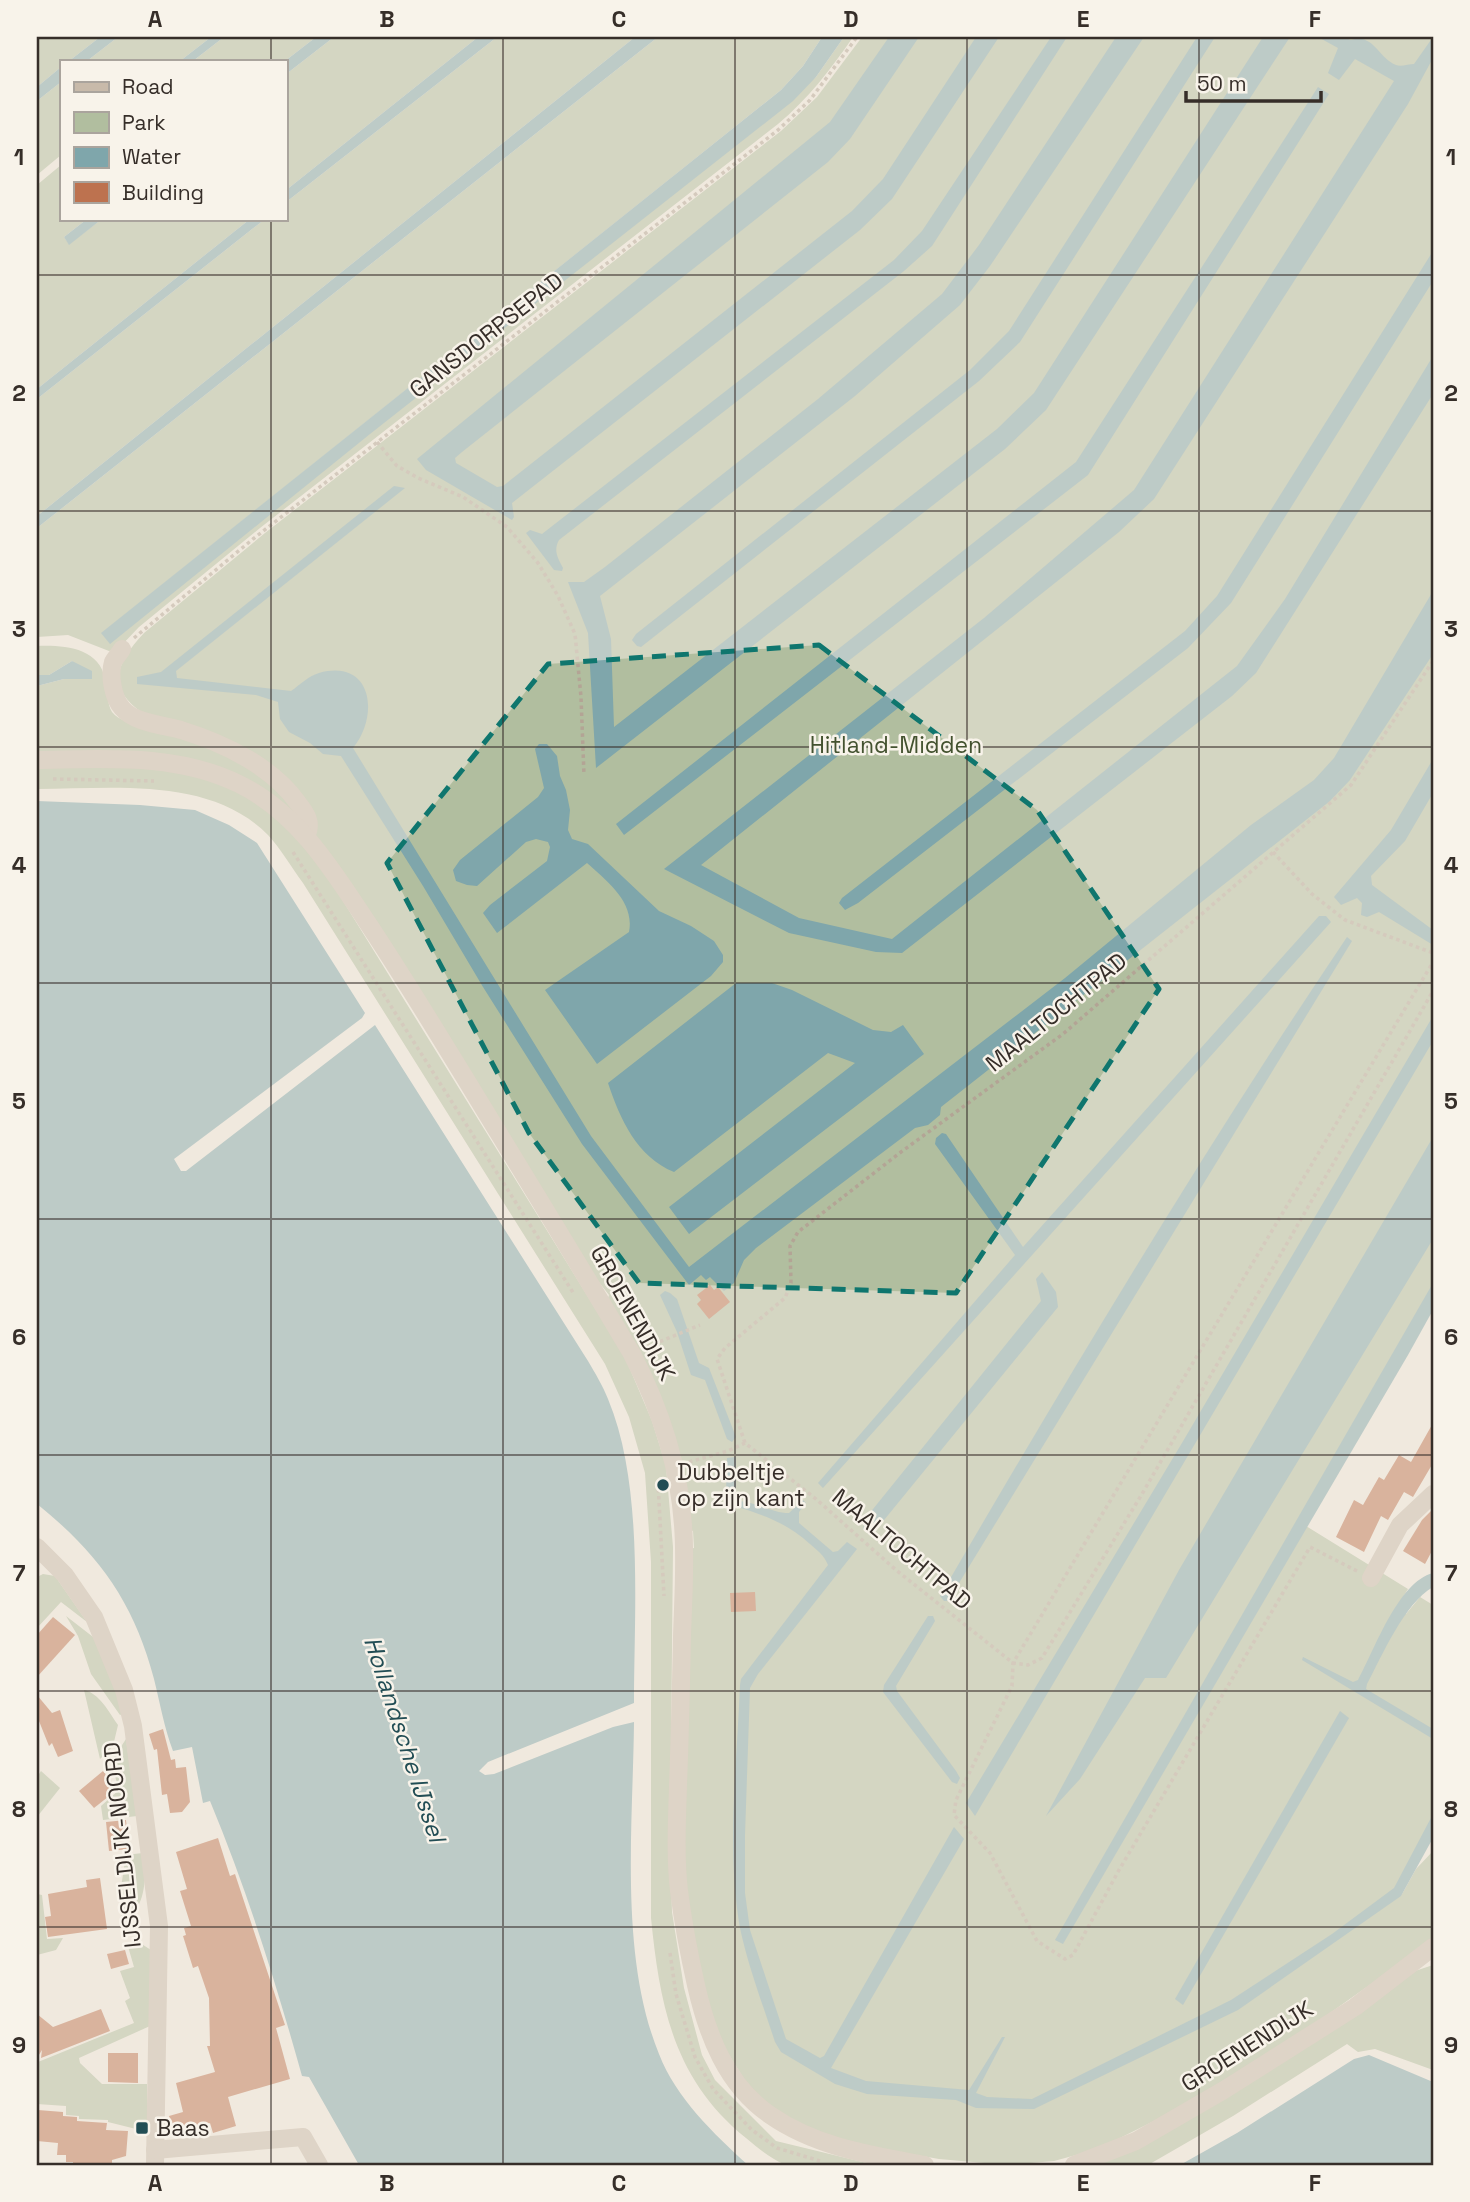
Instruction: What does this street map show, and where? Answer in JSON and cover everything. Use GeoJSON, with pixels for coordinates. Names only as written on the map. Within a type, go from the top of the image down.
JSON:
{"type":"FeatureCollection","features":[{"type":"Feature","properties":{"kind":"street"},"geometry":{"type":"LineString","coordinates":[[122,649],[113,662],[112,681],[115,696],[122,708],[131,716],[216,743],[258,766],[297,800],[308,816],[310,824],[306,836]]}},
{"type":"Feature","properties":{"kind":"street","name":"GROENENDIJK"},"geometry":{"type":"LineString","coordinates":[[37,760],[134,759],[189,767],[241,785],[277,810],[306,836],[333,870],[391,958],[625,1342],[649,1387],[657,1409],[674,1467],[683,1524],[677,1832],[679,1890],[690,1958],[705,2022],[720,2060],[741,2088],[768,2114],[797,2131],[834,2147],[925,2165]]}},
{"type":"Feature","properties":{"kind":"street"},"geometry":{"type":"LineString","coordinates":[[1371,1578],[1400,1525],[1433,1493]]}},
{"type":"Feature","properties":{"kind":"street","name":"IJSSELDIJK-NOORD"},"geometry":{"type":"LineString","coordinates":[[37,1547],[65,1575],[94,1617],[124,1690],[136,1739],[159,1926],[155,2158]]}},
{"type":"Feature","properties":{"kind":"street","name":"GROENENDIJK"},"geometry":{"type":"LineString","coordinates":[[1073,2165],[1136,2141],[1224,2090],[1354,2007],[1433,1947]]}},
{"type":"Feature","properties":{"kind":"street"},"geometry":{"type":"LineString","coordinates":[[155,2158],[303,2137],[319,2165]]}},
{"type":"Feature","properties":{"kind":"path","name":"GANSDORPSEPAD"},"geometry":{"type":"LineString","coordinates":[[122,649],[201,580],[778,130],[810,100],[857,37]]}},
{"type":"Feature","properties":{"kind":"path"},"geometry":{"type":"LineString","coordinates":[[377,442],[397,466],[463,497],[507,527],[538,563],[558,596],[575,634],[581,696],[583,775]]}},
{"type":"Feature","properties":{"kind":"path","name":"MAALTOCHTPAD"},"geometry":{"type":"LineString","coordinates":[[1013,1663],[896,1570],[816,1499],[745,1443],[717,1359],[725,1348],[785,1298],[790,1283],[790,1246],[798,1232],[901,1152],[1063,1034],[1352,785],[1433,661]]}},
{"type":"Feature","properties":{"kind":"path"},"geometry":{"type":"LineString","coordinates":[[50,779],[155,781]]}},
{"type":"Feature","properties":{"kind":"path"},"geometry":{"type":"LineString","coordinates":[[289,845],[579,1302]]}},
{"type":"Feature","properties":{"kind":"path"},"geometry":{"type":"LineString","coordinates":[[1273,852],[1312,894],[1345,920],[1433,953]]}},
{"type":"Feature","properties":{"kind":"path"},"geometry":{"type":"LineString","coordinates":[[1371,1578],[1310,1547],[1119,1870],[1073,1955],[1065,1959],[1037,1941],[989,1853],[954,1815],[956,1800],[1012,1686],[1013,1663],[1433,962]]}},
{"type":"Feature","properties":{"kind":"path"},"geometry":{"type":"LineString","coordinates":[[1013,1663],[1028,1665],[1042,1658],[1149,1482],[1433,991]]}},
{"type":"Feature","properties":{"kind":"path"},"geometry":{"type":"LineString","coordinates":[[640,1350],[700,1325]]}},
{"type":"Feature","properties":{"kind":"path"},"geometry":{"type":"LineString","coordinates":[[705,1457],[745,1443]]}},
{"type":"Feature","properties":{"kind":"highlighted area"},"geometry":{"type":"Polygon","coordinates":[[[819,645],[1037,810],[1159,989],[956,1293],[639,1283],[529,1133],[387,863],[548,664],[819,645]]]}},
{"type":"Feature","properties":{"kind":"green space"},"geometry":{"type":"Polygon","coordinates":[[[37,37],[100,37],[70,60],[60,60],[60,68],[37,87],[37,37]]]}},
{"type":"Feature","properties":{"kind":"green space"},"geometry":{"type":"Polygon","coordinates":[[[118,37],[211,37],[181,60],[88,60],[118,37]]]}},
{"type":"Feature","properties":{"kind":"green space"},"geometry":{"type":"Polygon","coordinates":[[[224,37],[316,37],[286,60],[194,60],[224,37]]]}},
{"type":"Feature","properties":{"kind":"green space"},"geometry":{"type":"Polygon","coordinates":[[[334,37],[478,37],[287,189],[287,73],[334,37]]]}},
{"type":"Feature","properties":{"kind":"green space"},"geometry":{"type":"Polygon","coordinates":[[[497,37],[635,37],[37,516],[37,399],[264,220],[287,220],[287,201],[497,37]]]}},
{"type":"Feature","properties":{"kind":"green space"},"geometry":{"type":"Polygon","coordinates":[[[658,37],[822,37],[803,66],[781,90],[102,633],[110,643],[265,514],[816,77],[844,37],[853,37],[818,83],[778,124],[260,528],[139,627],[118,649],[109,651],[68,635],[37,637],[37,528],[658,37]]]}},
{"type":"Feature","properties":{"kind":"green space","name":"Hitland-Midden"},"geometry":{"type":"Polygon","coordinates":[[[862,37],[1433,37],[1433,1295],[1292,1550],[1306,1526],[1408,1589],[1396,1608],[1406,1614],[1420,1597],[1433,1605],[1433,1826],[1401,1896],[1416,1869],[1433,1851],[1433,1940],[1299,2035],[1168,2114],[1098,2149],[1054,2161],[1007,2165],[939,2159],[854,2144],[803,2130],[772,2110],[749,2087],[709,2023],[693,1949],[684,1868],[688,1549],[694,1548],[677,1447],[608,1298],[609,1295],[301,817],[253,784],[37,752],[37,686],[64,679],[91,679],[72,661],[49,675],[37,675],[37,646],[78,650],[96,660],[105,679],[112,712],[122,719],[142,725],[143,713],[123,693],[119,674],[127,654],[144,633],[265,533],[781,131],[817,97],[862,37]]]}},
{"type":"Feature","properties":{"kind":"green space"},"geometry":{"type":"Polygon","coordinates":[[[60,83],[60,156],[37,175],[37,101],[60,83]]]}},
{"type":"Feature","properties":{"kind":"green space"},"geometry":{"type":"Polygon","coordinates":[[[60,166],[60,220],[86,220],[64,237],[69,244],[101,220],[249,220],[37,389],[37,185],[60,166]]]}},
{"type":"Feature","properties":{"kind":"green space"},"geometry":{"type":"Polygon","coordinates":[[[37,764],[147,767],[212,780],[250,798],[297,839],[335,888],[624,1355],[652,1421],[666,1466],[673,1547],[670,1851],[672,1912],[684,1988],[702,2055],[715,2080],[776,2141],[875,2165],[786,2165],[770,2157],[722,2116],[702,2092],[675,2040],[660,1982],[651,1918],[651,1562],[645,1473],[629,1417],[605,1364],[303,883],[268,835],[244,816],[218,803],[189,795],[128,788],[37,789],[37,764]]]}},
{"type":"Feature","properties":{"kind":"green space"},"geometry":{"type":"Polygon","coordinates":[[[43,1574],[55,1576],[87,1622],[61,1602],[37,1628],[37,1577],[43,1574]]]}},
{"type":"Feature","properties":{"kind":"green space"},"geometry":{"type":"Polygon","coordinates":[[[66,1616],[97,1640],[122,1714],[120,1715],[91,1674],[78,1636],[66,1616]]]}},
{"type":"Feature","properties":{"kind":"green space"},"geometry":{"type":"Polygon","coordinates":[[[84,1690],[99,1699],[118,1725],[113,1746],[100,1759],[84,1690]]]}},
{"type":"Feature","properties":{"kind":"green space"},"geometry":{"type":"Polygon","coordinates":[[[126,1739],[137,1816],[103,1820],[101,1806],[119,1790],[111,1762],[126,1739]]]}},
{"type":"Feature","properties":{"kind":"green space"},"geometry":{"type":"Polygon","coordinates":[[[41,1771],[60,1788],[37,1817],[37,1777],[41,1771]]]}},
{"type":"Feature","properties":{"kind":"green space"},"geometry":{"type":"Polygon","coordinates":[[[143,1853],[145,1880],[142,1897],[134,1913],[124,1922],[120,1898],[125,1855],[143,1853]]]}},
{"type":"Feature","properties":{"kind":"green space"},"geometry":{"type":"Polygon","coordinates":[[[37,1894],[42,1895],[47,1939],[63,1938],[56,1950],[37,1955],[37,1894]]]}},
{"type":"Feature","properties":{"kind":"green space"},"geometry":{"type":"Polygon","coordinates":[[[127,1943],[140,1943],[151,1950],[150,2026],[79,2058],[80,2063],[102,2084],[147,2084],[147,2128],[144,2131],[108,2120],[79,2119],[79,2116],[66,2115],[66,2106],[37,2104],[38,2062],[134,2023],[125,2001],[130,1998],[120,1971],[134,1967],[127,1943]]]}},
{"type":"Feature","properties":{"kind":"green space"},"geometry":{"type":"Polygon","coordinates":[[[1433,1965],[1433,2070],[1375,2049],[1358,2052],[1347,2044],[1233,2116],[1148,2165],[1097,2165],[1415,1971],[1433,1965]]]}},
{"type":"Feature","properties":{"kind":"water"},"geometry":{"type":"Polygon","coordinates":[[[100,37],[118,37],[88,60],[70,60],[100,37]]]}},
{"type":"Feature","properties":{"kind":"water"},"geometry":{"type":"Polygon","coordinates":[[[211,37],[224,37],[194,60],[181,60],[211,37]]]}},
{"type":"Feature","properties":{"kind":"water"},"geometry":{"type":"Polygon","coordinates":[[[316,37],[334,37],[287,73],[286,60],[316,37]]]}},
{"type":"Feature","properties":{"kind":"water"},"geometry":{"type":"Polygon","coordinates":[[[478,37],[497,37],[287,201],[287,189],[478,37]]]}},
{"type":"Feature","properties":{"kind":"water"},"geometry":{"type":"Polygon","coordinates":[[[635,37],[658,37],[37,528],[37,516],[635,37]]]}},
{"type":"Feature","properties":{"kind":"water"},"geometry":{"type":"Polygon","coordinates":[[[822,37],[844,37],[816,77],[793,101],[370,434],[110,644],[101,633],[781,90],[803,66],[822,37]]]}},
{"type":"Feature","properties":{"kind":"water"},"geometry":{"type":"Polygon","coordinates":[[[889,37],[919,37],[850,139],[828,162],[462,452],[455,458],[456,463],[497,487],[503,486],[852,211],[883,179],[976,37],[999,37],[892,199],[860,230],[512,503],[512,520],[426,470],[417,459],[830,122],[889,37]]]}},
{"type":"Feature","properties":{"kind":"water"},"geometry":{"type":"Polygon","coordinates":[[[1051,37],[1067,37],[932,246],[904,271],[559,540],[556,551],[563,568],[562,571],[554,570],[526,533],[530,530],[542,534],[894,260],[922,231],[1051,37]]]}},
{"type":"Feature","properties":{"kind":"water"},"geometry":{"type":"Polygon","coordinates":[[[1116,37],[1144,37],[990,266],[960,305],[855,396],[600,596],[611,639],[614,727],[997,429],[1034,393],[1263,37],[1290,37],[1046,410],[1005,449],[596,768],[588,633],[568,582],[584,582],[605,567],[818,399],[942,294],[979,245],[1116,37]]]}},
{"type":"Feature","properties":{"kind":"water"},"geometry":{"type":"Polygon","coordinates":[[[1197,37],[1215,37],[1020,342],[979,381],[641,647],[637,646],[632,640],[636,634],[970,370],[1009,331],[1197,37]]]}},
{"type":"Feature","properties":{"kind":"water"},"geometry":{"type":"Polygon","coordinates":[[[1318,37],[1365,40],[1390,62],[1400,66],[1414,64],[1433,37],[1433,58],[1408,104],[1154,499],[1119,532],[701,865],[799,918],[892,939],[1237,666],[1285,599],[1433,356],[1433,394],[1256,673],[1232,696],[902,953],[876,952],[789,933],[664,869],[984,618],[1134,490],[1394,81],[1355,59],[1339,80],[1328,73],[1338,48],[1318,37]]]}},
{"type":"Feature","properties":{"kind":"water"},"geometry":{"type":"Polygon","coordinates":[[[60,68],[60,83],[37,101],[37,87],[60,68]]]}},
{"type":"Feature","properties":{"kind":"water"},"geometry":{"type":"Polygon","coordinates":[[[1318,87],[1329,94],[1088,475],[624,835],[616,824],[1076,462],[1318,87]]]}},
{"type":"Feature","properties":{"kind":"water"},"geometry":{"type":"Polygon","coordinates":[[[86,220],[101,220],[69,245],[64,237],[86,220]]]}},
{"type":"Feature","properties":{"kind":"water"},"geometry":{"type":"Polygon","coordinates":[[[249,220],[264,220],[37,399],[37,389],[249,220]]]}},
{"type":"Feature","properties":{"kind":"water"},"geometry":{"type":"Polygon","coordinates":[[[1433,251],[1433,281],[1231,603],[1188,648],[858,903],[845,910],[839,903],[842,898],[1185,631],[1217,596],[1433,251]]]}},
{"type":"Feature","properties":{"kind":"water"},"geometry":{"type":"Polygon","coordinates":[[[394,486],[405,488],[176,671],[177,678],[291,691],[319,673],[337,671],[350,674],[360,681],[366,692],[367,720],[353,748],[591,1136],[689,1267],[1065,978],[1251,825],[1314,780],[1334,758],[1433,591],[1433,654],[1350,780],[1330,801],[941,1107],[940,1115],[928,1125],[915,1128],[756,1248],[744,1260],[734,1283],[724,1291],[710,1277],[706,1280],[701,1275],[689,1285],[582,1144],[341,756],[323,754],[310,743],[289,732],[280,719],[278,702],[256,695],[137,684],[137,677],[161,672],[394,486]]]}},
{"type":"Feature","properties":{"kind":"water"},"geometry":{"type":"Polygon","coordinates":[[[72,661],[92,671],[92,679],[64,679],[37,686],[37,675],[49,675],[72,661]]]}},
{"type":"Feature","properties":{"kind":"water"},"geometry":{"type":"Polygon","coordinates":[[[539,744],[547,744],[557,756],[570,810],[568,830],[572,839],[588,844],[659,911],[691,926],[714,941],[723,955],[723,962],[711,976],[597,1064],[545,990],[629,932],[628,911],[618,893],[587,863],[497,933],[483,913],[547,861],[550,847],[548,842],[536,839],[526,842],[477,886],[456,881],[453,870],[460,860],[538,797],[544,788],[535,749],[539,744]]]}},
{"type":"Feature","properties":{"kind":"water"},"geometry":{"type":"Polygon","coordinates":[[[1433,759],[1433,793],[1405,841],[1371,876],[1372,885],[1433,930],[1433,945],[1379,912],[1367,917],[1361,915],[1362,903],[1357,898],[1341,905],[1334,897],[1391,830],[1433,759]]]}},
{"type":"Feature","properties":{"kind":"water","name":"Hollandsche IJssel"},"geometry":{"type":"Polygon","coordinates":[[[37,801],[195,810],[229,825],[257,843],[365,1013],[362,1018],[174,1159],[181,1171],[186,1171],[375,1025],[601,1384],[619,1433],[632,1508],[635,1548],[634,1703],[488,1762],[479,1771],[485,1775],[494,1774],[613,1727],[634,1722],[631,1890],[638,1975],[646,2016],[659,2054],[675,2086],[709,2128],[748,2165],[359,2165],[309,2077],[302,2076],[249,1903],[210,1801],[203,1803],[192,1747],[173,1751],[146,1651],[136,1626],[111,1581],[96,1561],[59,1522],[37,1504],[37,801]]]}},
{"type":"Feature","properties":{"kind":"water"},"geometry":{"type":"Polygon","coordinates":[[[1319,916],[1326,916],[1331,922],[823,1488],[818,1483],[1015,1255],[935,1144],[936,1138],[942,1133],[946,1134],[1023,1247],[1319,916]]]}},
{"type":"Feature","properties":{"kind":"water"},"geometry":{"type":"Polygon","coordinates":[[[1347,937],[1352,941],[948,1601],[944,1601],[940,1596],[1088,1346],[1189,1181],[1347,937]]]}},
{"type":"Feature","properties":{"kind":"water"},"geometry":{"type":"Polygon","coordinates":[[[736,983],[772,983],[873,1030],[891,1032],[903,1025],[924,1054],[689,1234],[669,1207],[855,1063],[828,1053],[674,1172],[661,1165],[640,1147],[624,1123],[608,1083],[736,983]]]}},
{"type":"Feature","properties":{"kind":"water"},"geometry":{"type":"Polygon","coordinates":[[[1433,1016],[1433,1041],[975,1816],[966,1803],[1433,1016]]]}},
{"type":"Feature","properties":{"kind":"water"},"geometry":{"type":"Polygon","coordinates":[[[1433,1137],[1433,1239],[1166,1678],[1145,1678],[1080,1779],[1046,1816],[1179,1570],[1433,1137]]]}},
{"type":"Feature","properties":{"kind":"water"},"geometry":{"type":"Polygon","coordinates":[[[1042,1272],[1056,1292],[1058,1307],[871,1536],[863,1529],[865,1519],[1041,1301],[1036,1279],[1042,1272]]]}},
{"type":"Feature","properties":{"kind":"water"},"geometry":{"type":"Polygon","coordinates":[[[1433,1283],[1433,1310],[1408,1355],[1063,1944],[1055,1940],[1433,1283]]]}},
{"type":"Feature","properties":{"kind":"water"},"geometry":{"type":"Polygon","coordinates":[[[665,1291],[677,1299],[699,1363],[709,1368],[736,1437],[732,1442],[727,1439],[705,1380],[691,1375],[677,1332],[660,1295],[665,1291]]]}},
{"type":"Feature","properties":{"kind":"water"},"geometry":{"type":"Polygon","coordinates":[[[736,1457],[736,1501],[789,1513],[803,1500],[806,1503],[799,1512],[799,1523],[833,1552],[847,1542],[857,1549],[758,1674],[750,1688],[745,1893],[750,1930],[786,2039],[820,2058],[824,2056],[954,1827],[964,1839],[831,2068],[866,2081],[969,2090],[1002,2037],[1005,2037],[976,2093],[987,2097],[1032,2099],[1231,2000],[1332,1934],[1394,1888],[1433,1814],[1433,1838],[1401,1896],[1238,2010],[1034,2109],[976,2108],[956,2100],[867,2094],[835,2084],[781,2052],[775,2042],[747,1957],[736,1898],[733,1837],[740,1685],[741,1679],[828,1565],[818,1551],[791,1529],[772,1519],[729,1504],[726,1493],[727,1458],[736,1457]]]}},
{"type":"Feature","properties":{"kind":"water"},"geometry":{"type":"Polygon","coordinates":[[[1433,1573],[1433,1587],[1422,1595],[1404,1617],[1366,1689],[1433,1729],[1433,1739],[1302,1660],[1303,1657],[1353,1682],[1358,1680],[1398,1603],[1420,1579],[1433,1573]]]}},
{"type":"Feature","properties":{"kind":"water"},"geometry":{"type":"Polygon","coordinates":[[[928,1616],[933,1616],[935,1621],[896,1686],[956,1771],[960,1778],[957,1784],[952,1782],[883,1692],[884,1685],[928,1616]]]}},
{"type":"Feature","properties":{"kind":"water"},"geometry":{"type":"Polygon","coordinates":[[[1340,1711],[1349,1718],[1183,2005],[1175,1999],[1340,1711]]]}},
{"type":"Feature","properties":{"kind":"water"},"geometry":{"type":"Polygon","coordinates":[[[1369,2055],[1433,2082],[1433,2165],[1180,2165],[1237,2133],[1354,2059],[1369,2055]]]}},
{"type":"Feature","properties":{"kind":"building"},"geometry":{"type":"Polygon","coordinates":[[[710,1285],[714,1290],[718,1287],[730,1302],[709,1319],[697,1304],[701,1300],[697,1295],[710,1285]]]}},
{"type":"Feature","properties":{"kind":"building"},"geometry":{"type":"Polygon","coordinates":[[[1433,1423],[1433,1463],[1413,1497],[1404,1492],[1388,1520],[1381,1516],[1364,1552],[1336,1537],[1354,1500],[1363,1505],[1379,1477],[1384,1480],[1399,1455],[1411,1462],[1433,1423]]]}},
{"type":"Feature","properties":{"kind":"building"},"geometry":{"type":"Polygon","coordinates":[[[1433,1509],[1433,1549],[1425,1564],[1403,1551],[1422,1520],[1433,1509]]]}},
{"type":"Feature","properties":{"kind":"building"},"geometry":{"type":"Polygon","coordinates":[[[755,1592],[756,1611],[731,1612],[730,1593],[755,1592]]]}},
{"type":"Feature","properties":{"kind":"building"},"geometry":{"type":"Polygon","coordinates":[[[53,1617],[75,1635],[37,1677],[37,1635],[53,1617]]]}},
{"type":"Feature","properties":{"kind":"building"},"geometry":{"type":"Polygon","coordinates":[[[37,1695],[52,1713],[60,1710],[73,1751],[58,1757],[52,1743],[49,1746],[37,1716],[37,1695]]]}},
{"type":"Feature","properties":{"kind":"building"},"geometry":{"type":"Polygon","coordinates":[[[163,1729],[171,1760],[175,1759],[176,1768],[186,1767],[190,1802],[182,1812],[170,1813],[167,1794],[162,1795],[157,1749],[154,1750],[149,1734],[163,1729]]]}},
{"type":"Feature","properties":{"kind":"building"},"geometry":{"type":"Polygon","coordinates":[[[103,1771],[118,1789],[94,1808],[79,1791],[103,1771]]]}},
{"type":"Feature","properties":{"kind":"building"},"geometry":{"type":"Polygon","coordinates":[[[126,1820],[129,1849],[109,1851],[106,1822],[126,1820]]]}},
{"type":"Feature","properties":{"kind":"building"},"geometry":{"type":"Polygon","coordinates":[[[218,1838],[230,1876],[235,1874],[285,2025],[276,2028],[290,2079],[228,2097],[236,2126],[213,2133],[210,2123],[174,2132],[169,2116],[183,2112],[176,2083],[215,2072],[207,2046],[210,2046],[209,1998],[198,1966],[193,1968],[183,1936],[186,1935],[184,1928],[191,1926],[180,1891],[187,1889],[176,1852],[218,1838]]]}},
{"type":"Feature","properties":{"kind":"building"},"geometry":{"type":"Polygon","coordinates":[[[100,1878],[107,1929],[48,1937],[45,1917],[51,1916],[48,1894],[87,1887],[86,1880],[100,1878]]]}},
{"type":"Feature","properties":{"kind":"building"},"geometry":{"type":"Polygon","coordinates":[[[125,1950],[129,1964],[111,1969],[107,1954],[125,1950]]]}},
{"type":"Feature","properties":{"kind":"building"},"geometry":{"type":"Polygon","coordinates":[[[101,2009],[110,2031],[41,2058],[42,2050],[37,2058],[37,2014],[53,2027],[101,2009]]]}},
{"type":"Feature","properties":{"kind":"building"},"geometry":{"type":"Polygon","coordinates":[[[108,2053],[138,2053],[138,2083],[108,2082],[108,2053]]]}},
{"type":"Feature","properties":{"kind":"building"},"geometry":{"type":"Polygon","coordinates":[[[38,2110],[63,2112],[63,2116],[77,2117],[77,2121],[107,2123],[106,2130],[128,2131],[126,2156],[112,2160],[112,2165],[73,2165],[73,2162],[66,2162],[66,2155],[57,2155],[58,2143],[37,2141],[38,2110]]]}},
{"type":"Feature","properties":{"kind":"place","name":"Dubbeltje op zijn kant"},"geometry":{"type":"Point","coordinates":[663,1485]}},
{"type":"Feature","properties":{"kind":"place","name":"Baas"},"geometry":{"type":"Point","coordinates":[142,2128]}}]}
